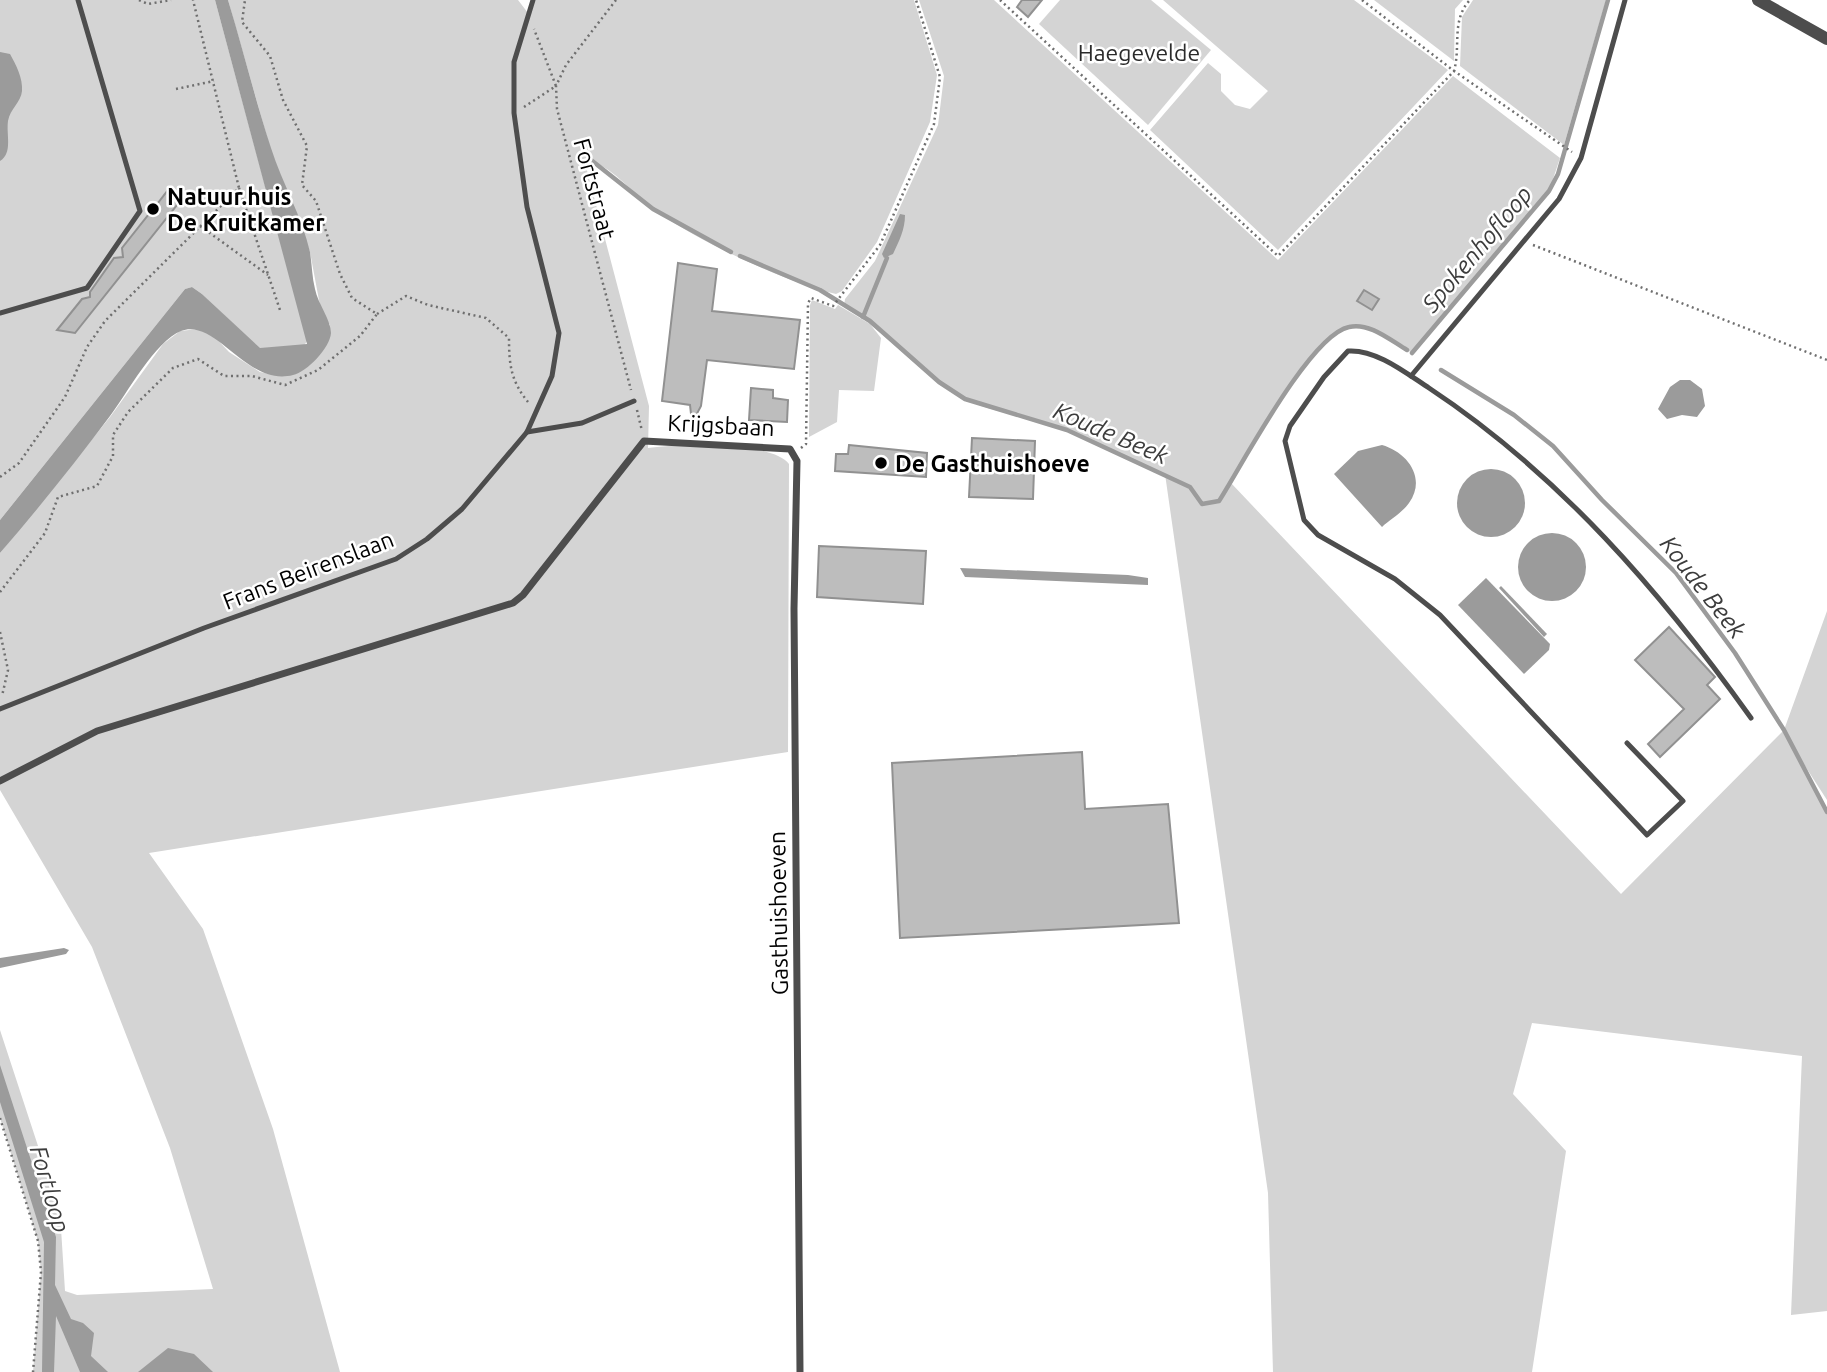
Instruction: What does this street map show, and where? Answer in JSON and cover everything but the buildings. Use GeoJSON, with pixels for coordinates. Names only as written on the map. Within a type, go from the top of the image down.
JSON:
{"type":"FeatureCollection","features":[{"type":"Feature","properties":{"kind":"street"},"geometry":{"type":"LineString","coordinates":[[1758,0],[1827,39]]}},
{"type":"Feature","properties":{"kind":"street"},"geometry":{"type":"LineString","coordinates":[[0,781],[97,731],[513,603],[523,595],[644,441]]}},
{"type":"Feature","properties":{"kind":"street","name":"Krijgsbaan"},"geometry":{"type":"LineString","coordinates":[[644,441],[782,446],[794,455]]}},
{"type":"Feature","properties":{"kind":"street","name":"Gasthuishoeven"},"geometry":{"type":"LineString","coordinates":[[794,455],[797,461],[794,610],[800,1372]]}},
{"type":"Feature","properties":{"kind":"lane"},"geometry":{"type":"LineString","coordinates":[[0,313],[87,288],[140,211],[78,0]]}},
{"type":"Feature","properties":{"kind":"lane","name":"Frans Beirenslaan"},"geometry":{"type":"LineString","coordinates":[[0,709],[204,628],[396,559],[427,539],[462,509],[527,432],[552,376],[559,334],[527,207],[514,113],[514,62],[533,0]]}},
{"type":"Feature","properties":{"kind":"lane"},"geometry":{"type":"LineString","coordinates":[[1410,376],[1559,199],[1581,158],[1625,0]]}},
{"type":"Feature","properties":{"kind":"lane"},"geometry":{"type":"LineString","coordinates":[[1628,743],[1683,801],[1647,835],[1440,615],[1395,579],[1318,535],[1304,520],[1286,441],[1290,426],[1324,377],[1349,351],[1364,350],[1410,376],[1476,419],[1534,468],[1641,573],[1698,643],[1752,718]]}},
{"type":"Feature","properties":{"kind":"lane"},"geometry":{"type":"LineString","coordinates":[[527,432],[582,423],[634,401]]}},
{"type":"Feature","properties":{"kind":"path"},"geometry":{"type":"LineString","coordinates":[[139,0],[148,4],[171,0]]}},
{"type":"Feature","properties":{"kind":"path"},"geometry":{"type":"LineString","coordinates":[[193,0],[239,188],[281,313]]}},
{"type":"Feature","properties":{"kind":"path"},"geometry":{"type":"LineString","coordinates":[[245,0],[242,22],[270,56],[283,100],[307,146],[302,185],[316,201],[340,274],[352,298],[377,314]]}},
{"type":"Feature","properties":{"kind":"path"},"geometry":{"type":"LineString","coordinates":[[514,113],[556,86],[566,65],[616,0]]}},
{"type":"Feature","properties":{"kind":"path"},"geometry":{"type":"LineString","coordinates":[[794,455],[806,444],[808,303],[811,298],[829,306],[836,303],[880,245],[934,124],[940,76],[916,0]]}},
{"type":"Feature","properties":{"kind":"path"},"geometry":{"type":"LineString","coordinates":[[1000,0],[1278,256],[1454,71],[1458,55],[1458,18],[1470,0]]}},
{"type":"Feature","properties":{"kind":"path"},"geometry":{"type":"LineString","coordinates":[[1362,0],[1454,71],[1581,158]]}},
{"type":"Feature","properties":{"kind":"path","name":"Fortstraat"},"geometry":{"type":"LineString","coordinates":[[529,14],[556,86],[557,109],[644,441]]}},
{"type":"Feature","properties":{"kind":"path"},"geometry":{"type":"LineString","coordinates":[[176,89],[214,81]]}},
{"type":"Feature","properties":{"kind":"path"},"geometry":{"type":"LineString","coordinates":[[0,477],[19,463],[65,397],[87,346],[106,321],[239,188]]}},
{"type":"Feature","properties":{"kind":"path"},"geometry":{"type":"LineString","coordinates":[[200,226],[268,275]]}},
{"type":"Feature","properties":{"kind":"path"},"geometry":{"type":"LineString","coordinates":[[1524,240],[1827,360]]}},
{"type":"Feature","properties":{"kind":"path"},"geometry":{"type":"LineString","coordinates":[[0,592],[45,533],[58,497],[97,486],[113,457],[113,435],[128,412],[173,368],[198,359],[224,376],[251,376],[285,385],[318,370],[360,337],[377,314],[406,296],[428,305],[486,318],[509,338],[509,367],[515,386],[538,412]]}},
{"type":"Feature","properties":{"kind":"path"},"geometry":{"type":"LineString","coordinates":[[0,632],[8,670],[0,703]]}},
{"type":"Feature","properties":{"kind":"path"},"geometry":{"type":"LineString","coordinates":[[0,1118],[38,1241],[41,1272],[33,1372]]}},
{"type":"Feature","properties":{"kind":"green space"},"geometry":{"type":"Polygon","coordinates":[[[0,0],[215,0],[307,341],[304,346],[260,349],[202,294],[192,287],[185,289],[0,520],[0,0]]]}},
{"type":"Feature","properties":{"kind":"green space"},"geometry":{"type":"Polygon","coordinates":[[[228,0],[518,0],[528,13],[533,0],[914,0],[937,75],[930,122],[877,242],[842,291],[836,294],[791,280],[716,247],[653,209],[604,167],[584,159],[649,406],[648,448],[700,445],[744,448],[764,451],[789,464],[788,752],[149,853],[203,929],[273,1129],[340,1372],[104,1372],[69,1338],[81,1372],[33,1372],[41,1272],[38,1241],[0,1118],[0,1030],[60,1213],[65,1291],[77,1295],[213,1289],[170,1148],[92,947],[0,790],[0,553],[110,417],[163,344],[180,331],[198,329],[214,336],[229,352],[260,372],[280,376],[330,325],[321,311],[310,252],[271,151],[228,0]]]}},
{"type":"Feature","properties":{"kind":"green space"},"geometry":{"type":"Polygon","coordinates":[[[919,0],[994,0],[1278,260],[1453,76],[1560,158],[1549,191],[1412,353],[1366,327],[1349,327],[1334,334],[1300,370],[1231,483],[1621,894],[1784,730],[1827,611],[1827,800],[1796,752],[1827,812],[1827,1311],[1791,1315],[1802,1056],[1532,1023],[1513,1094],[1566,1151],[1532,1372],[1273,1372],[1268,1193],[1165,474],[1066,430],[963,398],[932,377],[875,328],[844,306],[845,299],[875,261],[938,125],[944,76],[919,0]]]}},
{"type":"Feature","properties":{"kind":"green space","name":"Haegevelde"},"geometry":{"type":"Polygon","coordinates":[[[1060,0],[1151,0],[1211,50],[1148,125],[1039,24],[1060,0]]]}},
{"type":"Feature","properties":{"kind":"green space"},"geometry":{"type":"Polygon","coordinates":[[[1163,0],[1354,0],[1448,70],[1278,250],[1150,130],[1208,63],[1221,74],[1221,91],[1235,105],[1250,109],[1268,91],[1163,0]]]}},
{"type":"Feature","properties":{"kind":"green space"},"geometry":{"type":"Polygon","coordinates":[[[1374,0],[1463,0],[1455,9],[1454,61],[1374,0]]]}},
{"type":"Feature","properties":{"kind":"green space"},"geometry":{"type":"Polygon","coordinates":[[[1473,0],[1606,0],[1564,145],[1460,66],[1462,17],[1473,0]]]}},
{"type":"Feature","properties":{"kind":"green space"},"geometry":{"type":"Polygon","coordinates":[[[812,300],[835,309],[838,305],[870,324],[881,338],[874,391],[839,390],[837,422],[809,437],[810,305],[812,300]]]}},
{"type":"Feature","properties":{"kind":"shaded area"},"geometry":{"type":"Polygon","coordinates":[[[215,0],[228,0],[271,148],[310,252],[315,289],[327,317],[330,339],[317,358],[305,369],[293,375],[276,376],[246,363],[207,334],[194,330],[181,331],[171,336],[152,356],[83,451],[0,553],[0,520],[185,289],[192,287],[202,294],[260,348],[307,344],[215,0]]]}},
{"type":"Feature","properties":{"kind":"shaded area"},"geometry":{"type":"Polygon","coordinates":[[[0,52],[10,54],[19,72],[22,86],[21,95],[8,121],[6,153],[0,161],[0,52]]]}},
{"type":"Feature","properties":{"kind":"shaded area"},"geometry":{"type":"Polygon","coordinates":[[[900,214],[905,215],[901,235],[893,254],[884,258],[882,254],[900,214]]]}},
{"type":"Feature","properties":{"kind":"shaded area"},"geometry":{"type":"Polygon","coordinates":[[[1680,380],[1690,380],[1702,389],[1705,406],[1697,417],[1682,415],[1667,419],[1658,409],[1670,387],[1680,380]]]}},
{"type":"Feature","properties":{"kind":"shaded area"},"geometry":{"type":"Polygon","coordinates":[[[1382,445],[1391,448],[1406,460],[1412,467],[1416,484],[1409,503],[1382,527],[1334,474],[1358,451],[1382,445]]]}},
{"type":"Feature","properties":{"kind":"shaded area"},"geometry":{"type":"Polygon","coordinates":[[[1491,469],[1504,472],[1515,479],[1522,490],[1525,503],[1522,516],[1515,527],[1504,534],[1491,537],[1478,534],[1467,527],[1460,516],[1457,503],[1460,490],[1467,479],[1478,472],[1491,469]]]}},
{"type":"Feature","properties":{"kind":"shaded area"},"geometry":{"type":"Polygon","coordinates":[[[1552,533],[1565,536],[1576,543],[1583,554],[1586,567],[1583,580],[1576,591],[1565,598],[1552,601],[1539,598],[1528,591],[1521,580],[1518,567],[1521,554],[1528,543],[1539,536],[1552,533]]]}},
{"type":"Feature","properties":{"kind":"shaded area"},"geometry":{"type":"Polygon","coordinates":[[[960,568],[1128,575],[1148,578],[1148,585],[965,577],[960,568]]]}},
{"type":"Feature","properties":{"kind":"shaded area"},"geometry":{"type":"Polygon","coordinates":[[[1486,578],[1550,644],[1549,650],[1524,674],[1458,605],[1486,578]]]}},
{"type":"Feature","properties":{"kind":"shaded area"},"geometry":{"type":"Polygon","coordinates":[[[1501,586],[1547,634],[1544,637],[1499,588],[1501,586]]]}},
{"type":"Feature","properties":{"kind":"shaded area"},"geometry":{"type":"Polygon","coordinates":[[[64,948],[69,950],[66,954],[0,968],[0,958],[64,948]]]}},
{"type":"Feature","properties":{"kind":"shaded area"},"geometry":{"type":"Polygon","coordinates":[[[0,1065],[56,1237],[55,1285],[71,1319],[83,1323],[94,1333],[91,1356],[108,1372],[80,1372],[56,1316],[54,1372],[42,1372],[44,1242],[0,1102],[0,1065]]]}},
{"type":"Feature","properties":{"kind":"shaded area"},"geometry":{"type":"Polygon","coordinates":[[[168,1348],[194,1354],[213,1372],[138,1372],[168,1348]]]}},
{"type":"Feature","properties":{"kind":"waterway","name":"Spokenhofloop"},"geometry":{"type":"LineString","coordinates":[[1412,353],[1549,191],[1558,174],[1608,0]]}},
{"type":"Feature","properties":{"kind":"waterway","name":"Koude Beek"},"geometry":{"type":"LineString","coordinates":[[591,160],[653,209],[731,252]]}},
{"type":"Feature","properties":{"kind":"waterway","name":"Koude Beek"},"geometry":{"type":"LineString","coordinates":[[740,256],[820,290],[870,321],[939,382],[965,399],[1067,430],[1190,487],[1202,504],[1219,501],[1297,376],[1315,352],[1333,335],[1349,327],[1364,327],[1407,350]]}},
{"type":"Feature","properties":{"kind":"waterway"},"geometry":{"type":"LineString","coordinates":[[863,317],[887,258]]}},
{"type":"Feature","properties":{"kind":"waterway","name":"Koude Beek"},"geometry":{"type":"LineString","coordinates":[[1441,370],[1514,415],[1553,446],[1602,500],[1676,573],[1735,653],[1784,730],[1827,812]]}},
{"type":"Feature","properties":{"kind":"place","name":"Natuur.huis De Kruitkamer"},"geometry":{"type":"Point","coordinates":[153,209]}},
{"type":"Feature","properties":{"kind":"place","name":"De Gasthuishoeve"},"geometry":{"type":"Point","coordinates":[881,463]}},
{"type":"Feature","properties":{"kind":"water label","name":"Fortloop"},"geometry":{"type":"Point","coordinates":[50,1189]}}]}
